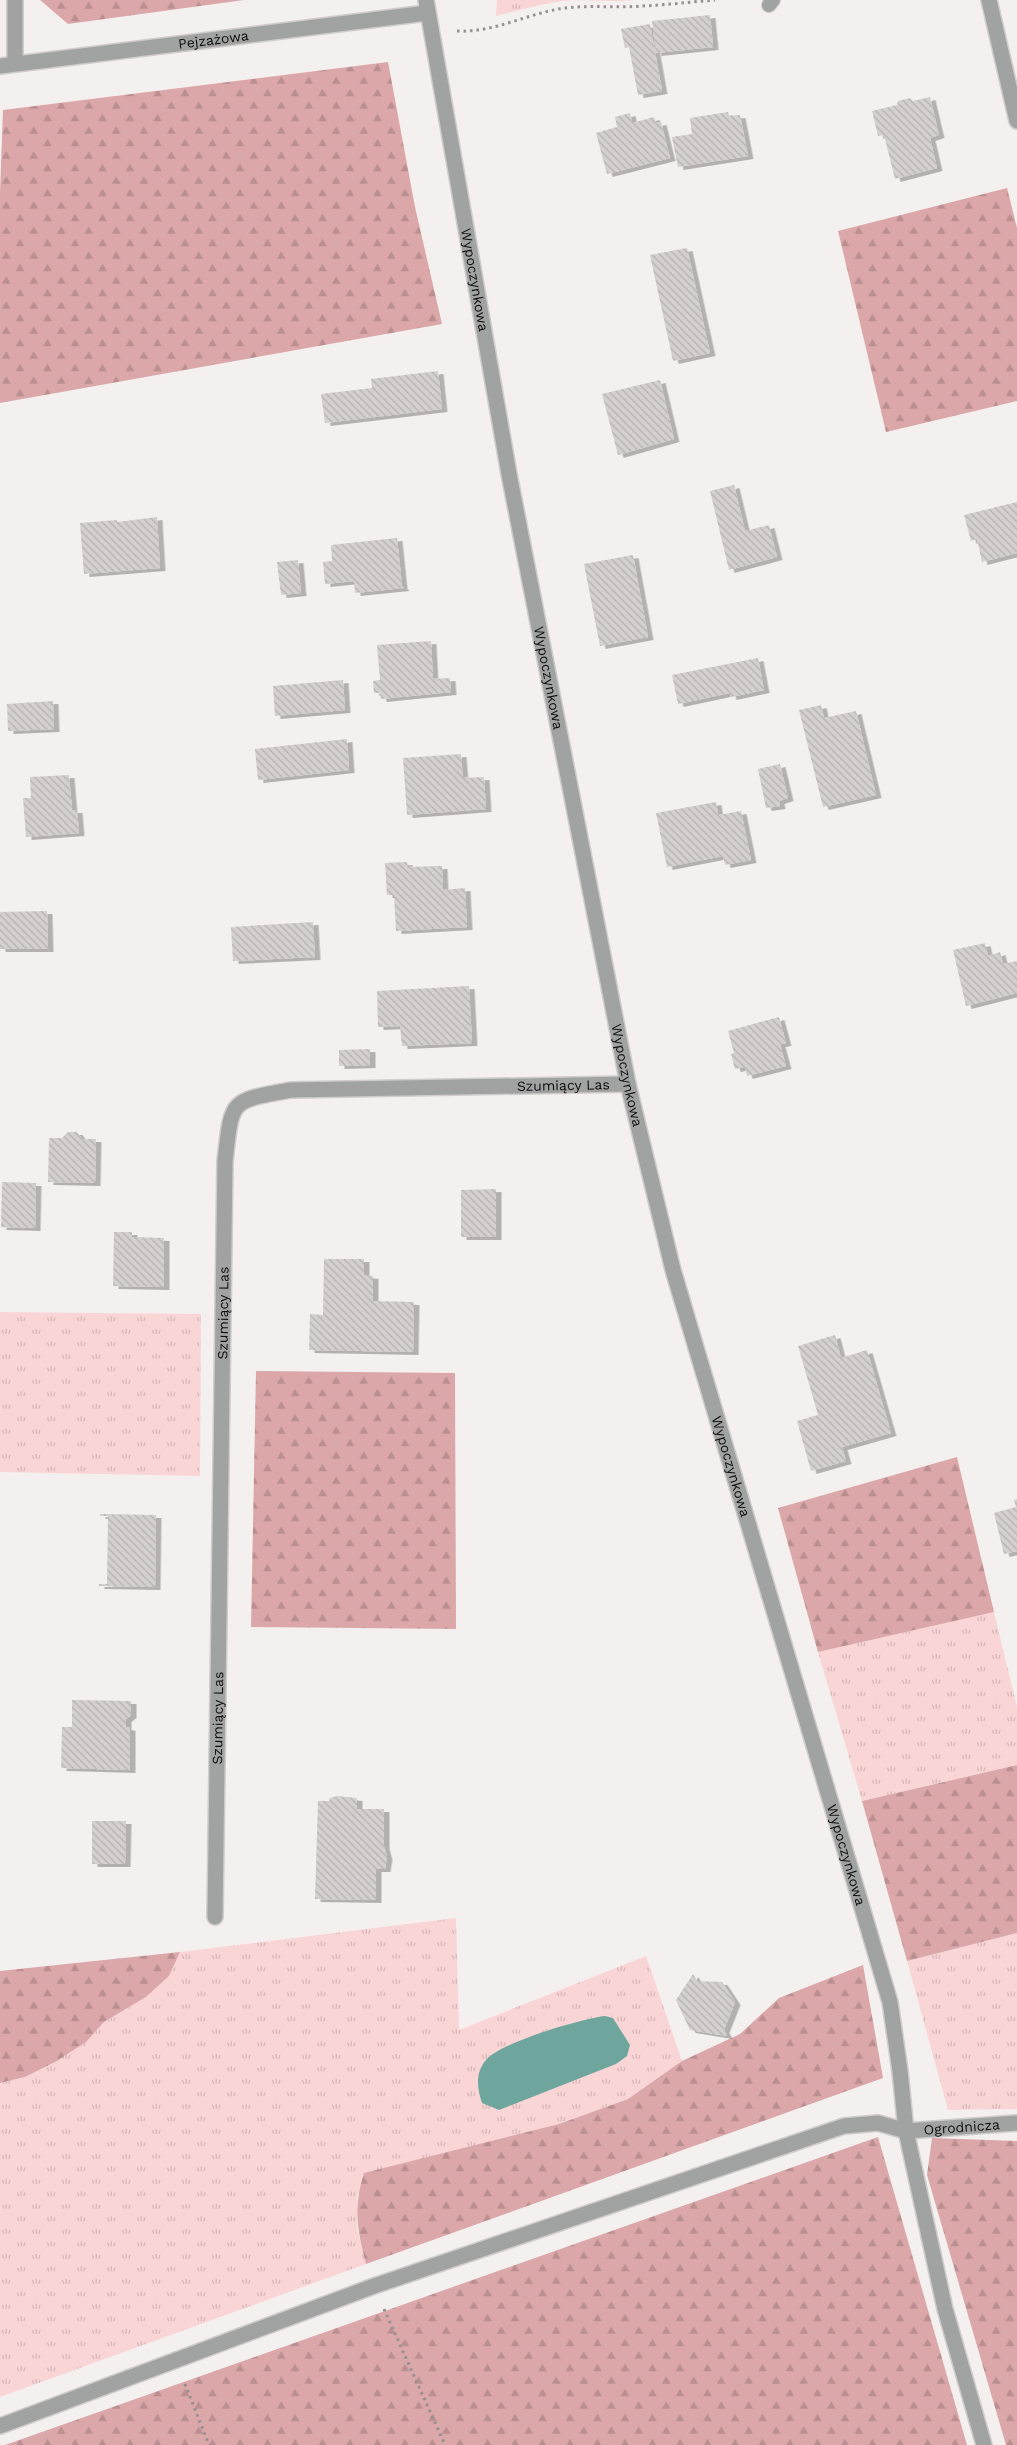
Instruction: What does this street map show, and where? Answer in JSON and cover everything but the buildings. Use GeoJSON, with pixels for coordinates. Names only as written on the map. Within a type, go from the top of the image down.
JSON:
{"type":"FeatureCollection","features":[{"type":"Feature","properties":{"kind":"street"},"geometry":{"type":"LineString","coordinates":[[7,65],[15,0]]}},
{"type":"Feature","properties":{"kind":"street"},"geometry":{"type":"LineString","coordinates":[[989,0],[1017,121]]}},
{"type":"Feature","properties":{"kind":"street","name":"Pejzażowa"},"geometry":{"type":"LineString","coordinates":[[7,65],[426,6]]}},
{"type":"Feature","properties":{"kind":"street","name":"Wypoczynkowa"},"geometry":{"type":"LineString","coordinates":[[426,6],[509,474],[628,1084],[673,1270],[890,2002],[906,2130],[945,2309],[984,2445]]}},
{"type":"Feature","properties":{"kind":"street","name":"Szumiący Las"},"geometry":{"type":"LineString","coordinates":[[215,1917],[225,1161],[230,1117],[236,1107],[249,1097],[291,1090],[628,1084]]}},
{"type":"Feature","properties":{"kind":"street","name":"Ogrodnicza"},"geometry":{"type":"LineString","coordinates":[[0,2426],[374,2286],[844,2126],[878,2123],[906,2130],[1017,2123]]}},
{"type":"Feature","properties":{"kind":"path"},"geometry":{"type":"LineString","coordinates":[[426,6],[450,30],[468,32],[498,27],[526,16],[566,8],[642,6],[714,0]]}},
{"type":"Feature","properties":{"kind":"path"},"geometry":{"type":"LineString","coordinates":[[374,2286],[445,2445]]}},
{"type":"Feature","properties":{"kind":"path"},"geometry":{"type":"LineString","coordinates":[[175,2360],[209,2445]]}},
{"type":"Feature","properties":{"kind":"green space"},"geometry":{"type":"Polygon","coordinates":[[[40,0],[244,0],[68,24],[40,0]]]}},
{"type":"Feature","properties":{"kind":"green space"},"geometry":{"type":"Polygon","coordinates":[[[497,0],[572,0],[543,4],[496,16],[497,0]]]}},
{"type":"Feature","properties":{"kind":"green space"},"geometry":{"type":"Polygon","coordinates":[[[572,0],[635,0],[611,1],[572,0]]]}},
{"type":"Feature","properties":{"kind":"green space"},"geometry":{"type":"Polygon","coordinates":[[[388,62],[415,207],[442,324],[0,403],[0,193],[3,110],[388,62]]]}},
{"type":"Feature","properties":{"kind":"green space"},"geometry":{"type":"Polygon","coordinates":[[[1007,188],[1017,228],[1017,401],[886,432],[838,231],[1007,188]]]}},
{"type":"Feature","properties":{"kind":"green space"},"geometry":{"type":"Polygon","coordinates":[[[0,1312],[201,1314],[200,1476],[0,1472],[0,1312]]]}},
{"type":"Feature","properties":{"kind":"green space"},"geometry":{"type":"Polygon","coordinates":[[[256,1371],[455,1373],[456,1629],[251,1627],[256,1371]]]}},
{"type":"Feature","properties":{"kind":"green space"},"geometry":{"type":"Polygon","coordinates":[[[957,1457],[994,1612],[818,1652],[778,1508],[957,1457]]]}},
{"type":"Feature","properties":{"kind":"green space"},"geometry":{"type":"Polygon","coordinates":[[[994,1612],[1017,1707],[1017,1765],[862,1801],[818,1652],[994,1612]]]}},
{"type":"Feature","properties":{"kind":"green space"},"geometry":{"type":"Polygon","coordinates":[[[1017,1765],[1017,1933],[907,1961],[862,1801],[1017,1765]]]}},
{"type":"Feature","properties":{"kind":"green space"},"geometry":{"type":"Polygon","coordinates":[[[456,1918],[459,2030],[646,1956],[682,2061],[628,2099],[559,2124],[478,2146],[357,2195],[357,2229],[366,2264],[0,2397],[0,2083],[25,2077],[57,2061],[86,2042],[104,2022],[146,1997],[169,1976],[180,1952],[456,1918]]]}},
{"type":"Feature","properties":{"kind":"green space"},"geometry":{"type":"Polygon","coordinates":[[[1017,1933],[1017,2109],[948,2110],[907,1961],[1017,1933]]]}},
{"type":"Feature","properties":{"kind":"green space"},"geometry":{"type":"Polygon","coordinates":[[[180,1952],[169,1976],[146,1997],[104,2022],[86,2042],[57,2061],[25,2077],[0,2083],[0,1971],[180,1952]]]}},
{"type":"Feature","properties":{"kind":"green space"},"geometry":{"type":"Polygon","coordinates":[[[863,1965],[883,2078],[366,2264],[360,2240],[357,2208],[364,2173],[559,2124],[628,2099],[682,2061],[740,2034],[779,1998],[863,1965]]]}},
{"type":"Feature","properties":{"kind":"green space"},"geometry":{"type":"Polygon","coordinates":[[[878,2137],[967,2445],[5,2445],[878,2137]]]}},
{"type":"Feature","properties":{"kind":"green space"},"geometry":{"type":"Polygon","coordinates":[[[932,2138],[1017,2141],[1017,2445],[1006,2445],[927,2175],[932,2138]]]}},
{"type":"Feature","properties":{"kind":"water"},"geometry":{"type":"Polygon","coordinates":[[[605,2016],[613,2018],[630,2045],[627,2056],[616,2064],[499,2110],[482,2103],[478,2086],[480,2070],[486,2060],[494,2053],[542,2032],[605,2016]]]}}]}
